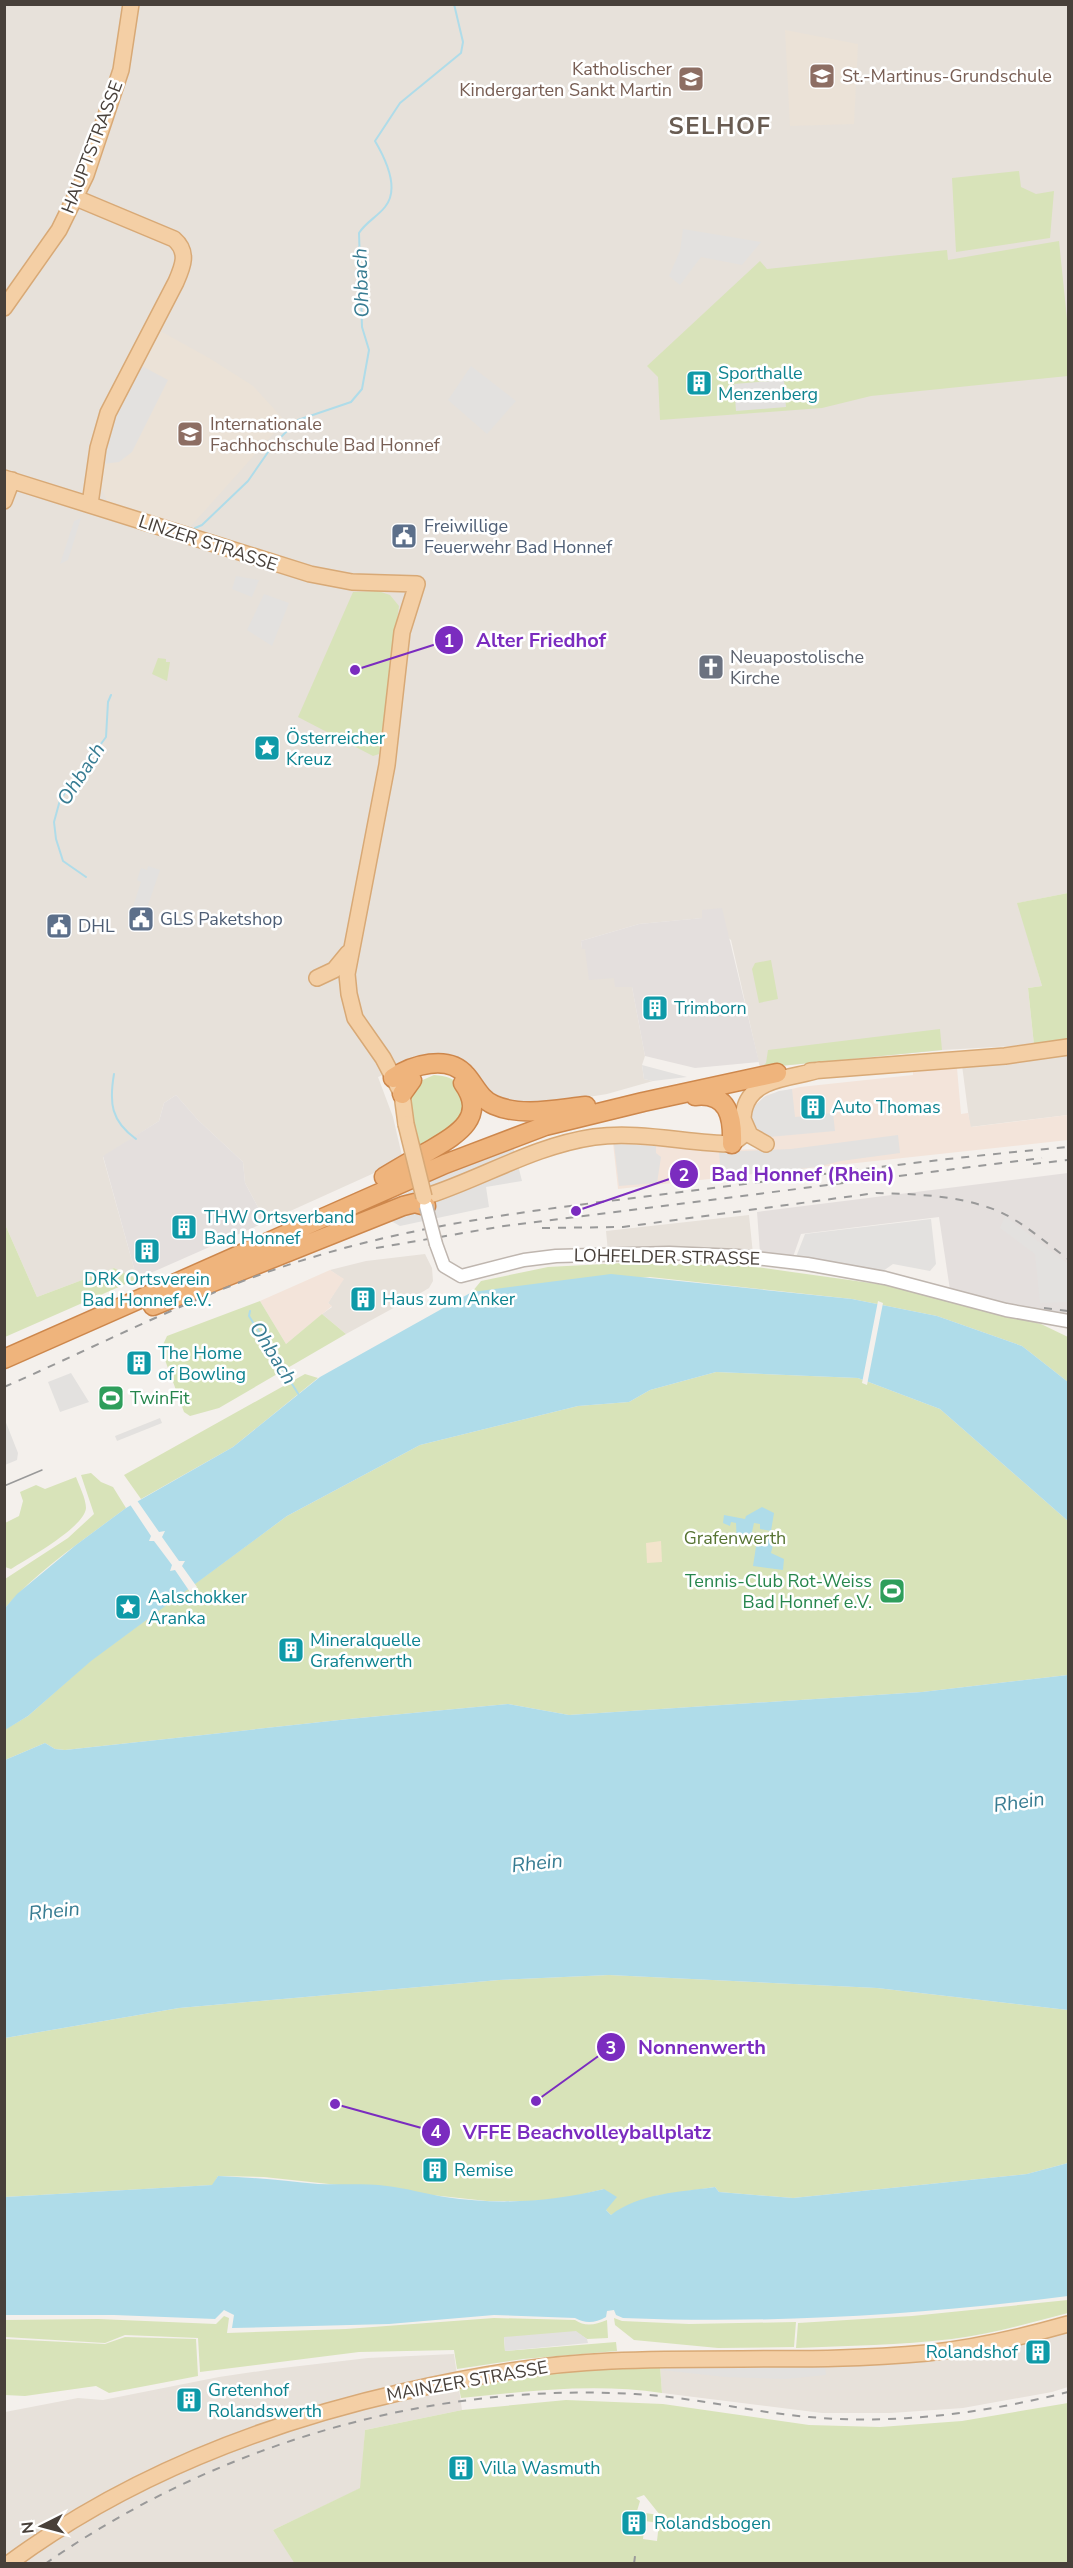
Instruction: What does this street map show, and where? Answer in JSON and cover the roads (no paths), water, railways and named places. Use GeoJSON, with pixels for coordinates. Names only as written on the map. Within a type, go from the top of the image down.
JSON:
{"type":"FeatureCollection","features":[{"type":"Feature","properties":{"kind":"highway"},"geometry":{"type":"LineString","coordinates":[[402,1084],[407,1070],[444,1064],[463,1072],[485,1100],[500,1108],[538,1110],[597,1105]]}},
{"type":"Feature","properties":{"kind":"highway"},"geometry":{"type":"LineString","coordinates":[[384,1177],[456,1134],[471,1114],[472,1102],[468,1090],[453,1074],[436,1072],[402,1084]]}},
{"type":"Feature","properties":{"kind":"highway"},"geometry":{"type":"LineString","coordinates":[[4,1346],[384,1177],[497,1133],[597,1105],[718,1080],[777,1073]]}},
{"type":"Feature","properties":{"kind":"highway"},"geometry":{"type":"LineString","coordinates":[[4,1359],[435,1168],[545,1126],[777,1073]]}},
{"type":"Feature","properties":{"kind":"highway"},"geometry":{"type":"LineString","coordinates":[[524,1135],[644,1106],[702,1095],[713,1098],[729,1112],[732,1120],[732,1144]]}},
{"type":"Feature","properties":{"kind":"highway"},"geometry":{"type":"LineString","coordinates":[[24,1350],[42,1348],[403,1206],[425,1201]]}},
{"type":"Feature","properties":{"kind":"main road","name":"HAUPTSTRASSE"},"geometry":{"type":"LineString","coordinates":[[4,308],[59,230],[76,198],[121,70],[131,4]]}},
{"type":"Feature","properties":{"kind":"main road"},"geometry":{"type":"LineString","coordinates":[[76,198],[169,236],[178,243],[183,253],[183,265],[176,282],[108,413],[98,448],[90,504]]}},
{"type":"Feature","properties":{"kind":"main road"},"geometry":{"type":"LineString","coordinates":[[4,501],[8,479]]}},
{"type":"Feature","properties":{"kind":"main road","name":"LINZER STRASSE"},"geometry":{"type":"LineString","coordinates":[[8,479],[310,574],[337,580],[417,584],[408,611]]}},
{"type":"Feature","properties":{"kind":"main road"},"geometry":{"type":"LineString","coordinates":[[385,583],[402,598],[408,611],[402,632],[387,765],[347,974],[353,1012],[361,1030],[402,1084],[406,1124],[425,1201],[527,1156],[569,1142],[610,1136],[732,1144],[742,1136],[747,1102],[758,1089],[769,1083],[819,1070]]}},
{"type":"Feature","properties":{"kind":"main road"},"geometry":{"type":"LineString","coordinates":[[317,978],[337,968],[351,948]]}},
{"type":"Feature","properties":{"kind":"main road"},"geometry":{"type":"LineString","coordinates":[[777,1073],[996,1057],[1068,1047]]}},
{"type":"Feature","properties":{"kind":"main road"},"geometry":{"type":"LineString","coordinates":[[743,1119],[750,1135],[766,1144]]}},
{"type":"Feature","properties":{"kind":"main road","name":"MAINZER STRASSE"},"geometry":{"type":"LineString","coordinates":[[8,2564],[105,2502],[212,2450],[304,2416],[428,2386],[500,2372],[571,2363],[861,2357],[928,2353],[989,2344],[1068,2324]]}},
{"type":"Feature","properties":{"kind":"street","name":"LOHFELDER STRASSE"},"geometry":{"type":"LineString","coordinates":[[425,1201],[439,1258],[444,1266],[454,1273],[469,1275],[524,1260],[572,1255],[649,1253],[761,1258],[885,1278],[1005,1310],[1068,1321]]}},
{"type":"Feature","properties":{"kind":"water"},"geometry":{"type":"Polygon","coordinates":[[[611,1274],[852,1299],[937,1316],[1022,1346],[1068,1382],[1068,1521],[940,1409],[858,1378],[716,1372],[650,1390],[629,1402],[578,1406],[420,1445],[287,1516],[91,1661],[28,1716],[5,1730],[5,1608],[17,1594],[76,1545],[126,1508],[233,1447],[320,1377],[472,1292],[611,1274]]]}},
{"type":"Feature","properties":{"kind":"water"},"geometry":{"type":"Polygon","coordinates":[[[762,1507],[774,1513],[771,1531],[760,1529],[760,1524],[754,1523],[753,1535],[775,1537],[771,1553],[784,1559],[783,1570],[753,1566],[757,1540],[751,1545],[737,1544],[736,1523],[731,1522],[730,1526],[723,1523],[724,1515],[745,1519],[746,1516],[762,1507]]]}},
{"type":"Feature","properties":{"kind":"water","name":"Rhein"},"geometry":{"type":"Polygon","coordinates":[[[1068,1675],[1068,2010],[877,1988],[609,1975],[499,1980],[179,2008],[5,2038],[5,1760],[45,1743],[55,1749],[65,1750],[508,1704],[569,1715],[922,1692],[1068,1675]]]}},
{"type":"Feature","properties":{"kind":"water"},"geometry":{"type":"Polygon","coordinates":[[[1068,2163],[1068,2296],[902,2313],[791,2319],[623,2318],[616,2315],[614,2310],[607,2311],[606,2317],[598,2321],[590,2322],[575,2318],[494,2315],[389,2324],[232,2328],[234,2315],[224,2310],[215,2319],[114,2315],[5,2315],[5,2197],[212,2185],[218,2176],[318,2184],[378,2185],[445,2197],[485,2201],[545,2199],[604,2189],[617,2197],[606,2210],[611,2215],[634,2202],[647,2198],[715,2187],[719,2192],[793,2198],[1027,2174],[1068,2163]]]}},
{"type":"Feature","properties":{"kind":"waterway","name":"Ohbach"},"geometry":{"type":"LineString","coordinates":[[195,528],[202,525],[248,481],[273,445],[298,420],[351,402],[362,389],[369,350],[362,327],[359,233],[385,207],[391,191],[387,165],[375,141],[400,103],[461,53],[463,42],[454,4]]}},
{"type":"Feature","properties":{"kind":"waterway","name":"Ohbach"},"geometry":{"type":"LineString","coordinates":[[86,877],[63,861],[56,839],[54,822],[60,800],[106,737],[108,702],[111,695]]}},
{"type":"Feature","properties":{"kind":"waterway","name":"Ohbach"},"geometry":{"type":"LineString","coordinates":[[114,1074],[112,1094],[114,1111],[121,1125],[136,1139]]}},
{"type":"Feature","properties":{"kind":"waterway","name":"Ohbach"},"geometry":{"type":"LineString","coordinates":[[250,1311],[249,1316],[299,1395]]}},
{"type":"Feature","properties":{"kind":"tram line"},"geometry":{"type":"LineString","coordinates":[[4,1486],[42,1470]]}},
{"type":"Feature","properties":{"kind":"railway"},"geometry":{"type":"LineString","coordinates":[[4,1387],[232,1285],[310,1258],[403,1234],[498,1216],[594,1203],[1068,1147]]}},
{"type":"Feature","properties":{"kind":"railway"},"geometry":{"type":"LineString","coordinates":[[376,1248],[504,1226],[1042,1158]]}},
{"type":"Feature","properties":{"kind":"railway"},"geometry":{"type":"LineString","coordinates":[[1033,1164],[1068,1160]]}},
{"type":"Feature","properties":{"kind":"railway"},"geometry":{"type":"LineString","coordinates":[[542,1228],[623,1227],[876,1193],[918,1195],[960,1200],[998,1211],[1009,1216],[1068,1259]]}},
{"type":"Feature","properties":{"kind":"railway"},"geometry":{"type":"LineString","coordinates":[[1044,1308],[1068,1311]]}},
{"type":"Feature","properties":{"kind":"railway"},"geometry":{"type":"LineString","coordinates":[[45,2564],[111,2522],[180,2486],[252,2455],[326,2430],[402,2411],[479,2399],[557,2393],[635,2394],[678,2398],[787,2415],[874,2419],[973,2411],[1068,2392]]}},
{"type":"Feature","properties":{"kind":"railway"},"geometry":{"type":"LineString","coordinates":[[634,2564],[635,2556]]}},
{"type":"Feature","properties":{"kind":"place","name":"St.-Martinus-Grundschule"},"geometry":{"type":"Point","coordinates":[822,76]}},
{"type":"Feature","properties":{"kind":"place","name":"Katholischer Kindergarten Sankt Martin"},"geometry":{"type":"Point","coordinates":[691,79]}},
{"type":"Feature","properties":{"kind":"place","name":"Sporthalle Menzenberg"},"geometry":{"type":"Point","coordinates":[699,383]}},
{"type":"Feature","properties":{"kind":"place","name":"Internationale Fachhochschule Bad Honnef"},"geometry":{"type":"Point","coordinates":[190,434]}},
{"type":"Feature","properties":{"kind":"place","name":"Freiwillige Feuerwehr Bad Honnef"},"geometry":{"type":"Point","coordinates":[404,536]}},
{"type":"Feature","properties":{"kind":"place","name":"Neuapostolische Kirche"},"geometry":{"type":"Point","coordinates":[711,667]}},
{"type":"Feature","properties":{"kind":"place","name":"Alter Friedhof"},"geometry":{"type":"Point","coordinates":[355,670]}},
{"type":"Feature","properties":{"kind":"place","name":"Österreicher Kreuz"},"geometry":{"type":"Point","coordinates":[267,748]}},
{"type":"Feature","properties":{"kind":"place","name":"GLS Paketshop"},"geometry":{"type":"Point","coordinates":[141,919]}},
{"type":"Feature","properties":{"kind":"place","name":"DHL"},"geometry":{"type":"Point","coordinates":[59,926]}},
{"type":"Feature","properties":{"kind":"place","name":"Trimborn"},"geometry":{"type":"Point","coordinates":[655,1008]}},
{"type":"Feature","properties":{"kind":"place","name":"Auto Thomas"},"geometry":{"type":"Point","coordinates":[813,1107]}},
{"type":"Feature","properties":{"kind":"place","name":"Bad Honnef (Rhein)"},"geometry":{"type":"Point","coordinates":[576,1211]}},
{"type":"Feature","properties":{"kind":"place","name":"THW Ortsverband Bad Honnef"},"geometry":{"type":"Point","coordinates":[184,1227]}},
{"type":"Feature","properties":{"kind":"place","name":"DRK Ortsverein Bad Honnef e.V."},"geometry":{"type":"Point","coordinates":[147,1251]}},
{"type":"Feature","properties":{"kind":"place","name":"Haus zum Anker"},"geometry":{"type":"Point","coordinates":[363,1299]}},
{"type":"Feature","properties":{"kind":"place","name":"The Home of Bowling"},"geometry":{"type":"Point","coordinates":[139,1363]}},
{"type":"Feature","properties":{"kind":"place","name":"TwinFit"},"geometry":{"type":"Point","coordinates":[111,1398]}},
{"type":"Feature","properties":{"kind":"place","name":"Tennis-Club Rot-Weiss Bad Honnef e.V."},"geometry":{"type":"Point","coordinates":[892,1591]}},
{"type":"Feature","properties":{"kind":"place","name":"Aalschokker Aranka"},"geometry":{"type":"Point","coordinates":[128,1607]}},
{"type":"Feature","properties":{"kind":"place","name":"Mineralquelle Grafenwerth"},"geometry":{"type":"Point","coordinates":[291,1650]}},
{"type":"Feature","properties":{"kind":"place","name":"Nonnenwerth"},"geometry":{"type":"Point","coordinates":[536,2101]}},
{"type":"Feature","properties":{"kind":"place","name":"VFFE Beachvolleyballplatz"},"geometry":{"type":"Point","coordinates":[335,2104]}},
{"type":"Feature","properties":{"kind":"place","name":"Remise"},"geometry":{"type":"Point","coordinates":[435,2170]}},
{"type":"Feature","properties":{"kind":"place","name":"Rolandshof"},"geometry":{"type":"Point","coordinates":[1038,2352]}},
{"type":"Feature","properties":{"kind":"place","name":"Gretenhof Rolandswerth"},"geometry":{"type":"Point","coordinates":[189,2400]}},
{"type":"Feature","properties":{"kind":"place","name":"Villa Wasmuth"},"geometry":{"type":"Point","coordinates":[461,2468]}},
{"type":"Feature","properties":{"kind":"place","name":"Rolandsbogen"},"geometry":{"type":"Point","coordinates":[634,2523]}},
{"type":"Feature","properties":{"kind":"district","name":"SELHOF"},"geometry":{"type":"Point","coordinates":[720,126]}},
{"type":"Feature","properties":{"kind":"park label","name":"Grafenwerth"},"geometry":{"type":"Point","coordinates":[735,1538]}}]}
